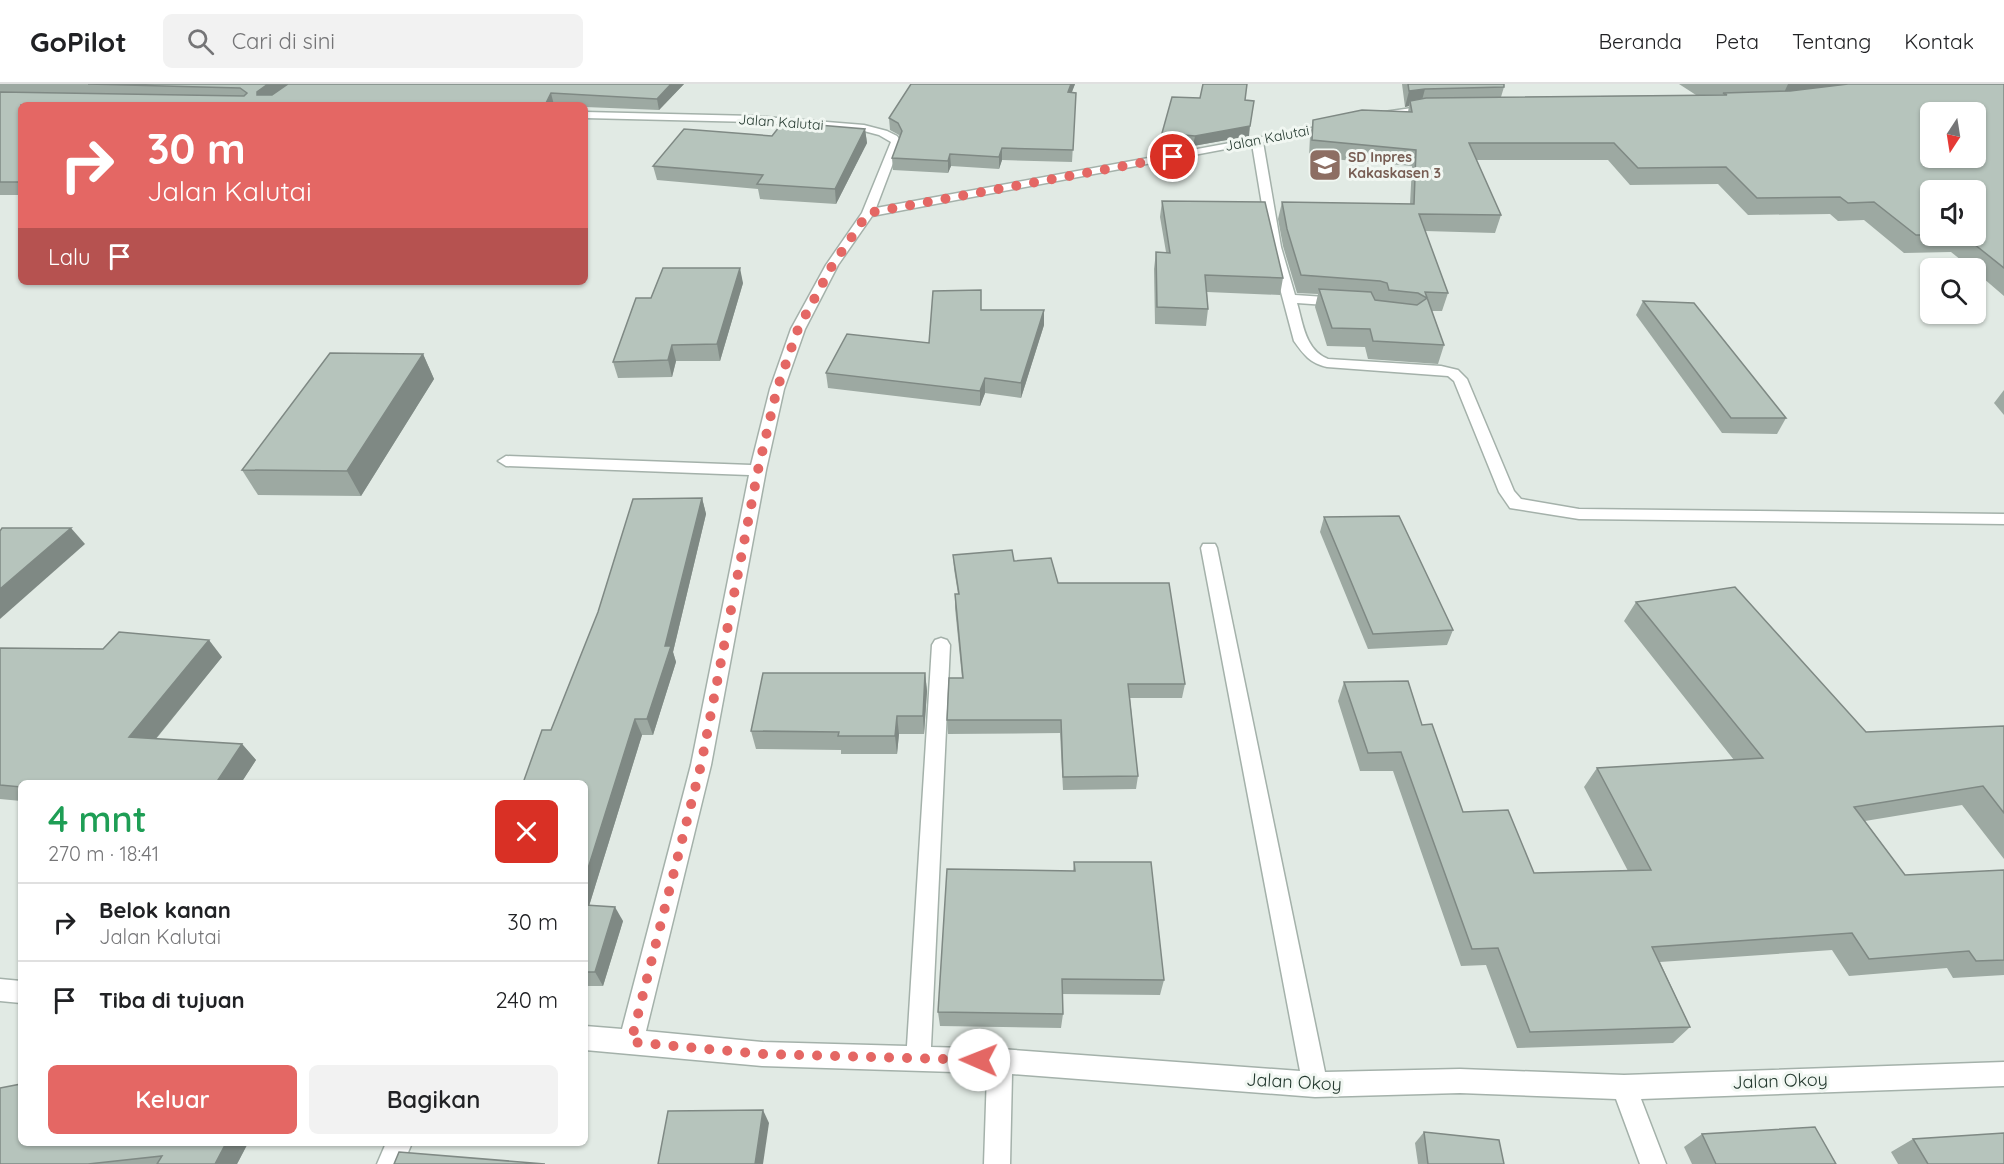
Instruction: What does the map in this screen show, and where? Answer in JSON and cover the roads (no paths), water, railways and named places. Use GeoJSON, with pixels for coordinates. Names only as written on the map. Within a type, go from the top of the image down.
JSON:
{"type":"FeatureCollection","features":[{"type":"Feature","properties":{"kind":"street"},"geometry":{"type":"LineString","coordinates":[[1368,118],[1446,106]]}},
{"type":"Feature","properties":{"kind":"street","name":"Jalan Kalutai"},"geometry":{"type":"LineString","coordinates":[[588,115],[754,119],[864,128],[893,138],[895,147],[868,213],[832,266],[798,329],[777,389],[758,470],[701,765],[631,1042]]}},
{"type":"Feature","properties":{"kind":"street","name":"Jalan Kalutai"},"geometry":{"type":"LineString","coordinates":[[868,213],[1346,123]]}},
{"type":"Feature","properties":{"kind":"street"},"geometry":{"type":"LineString","coordinates":[[1257,140],[1275,247],[1301,341],[1318,361],[1334,364],[1441,370],[1453,373],[1460,379],[1507,492],[1516,504],[1579,514],[2004,519]]}},
{"type":"Feature","properties":{"kind":"street"},"geometry":{"type":"LineString","coordinates":[[1288,298],[1353,303]]}},
{"type":"Feature","properties":{"kind":"street"},"geometry":{"type":"LineString","coordinates":[[506,461],[758,470]]}},
{"type":"Feature","properties":{"kind":"street"},"geometry":{"type":"LineString","coordinates":[[1209,548],[1315,1085]]}},
{"type":"Feature","properties":{"kind":"street"},"geometry":{"type":"LineString","coordinates":[[918,1060],[940,645]]}},
{"type":"Feature","properties":{"kind":"street"},"geometry":{"type":"LineString","coordinates":[[0,990],[18,992]]}},
{"type":"Feature","properties":{"kind":"street","name":"Jalan Okoy"},"geometry":{"type":"LineString","coordinates":[[588,1038],[762,1054],[1000,1061],[1315,1085],[1460,1081],[1624,1087],[2004,1074]]}},
{"type":"Feature","properties":{"kind":"street"},"geometry":{"type":"LineString","coordinates":[[997,1164],[1000,1061]]}},
{"type":"Feature","properties":{"kind":"street"},"geometry":{"type":"LineString","coordinates":[[1624,1087],[1653,1164]]}},
{"type":"Feature","properties":{"kind":"street"},"geometry":{"type":"LineString","coordinates":[[390,1164],[398,1146]]}},
{"type":"Feature","properties":{"kind":"place","name":"SD Inpres Kakaskasen 3"},"geometry":{"type":"Point","coordinates":[1325,165]}}]}
